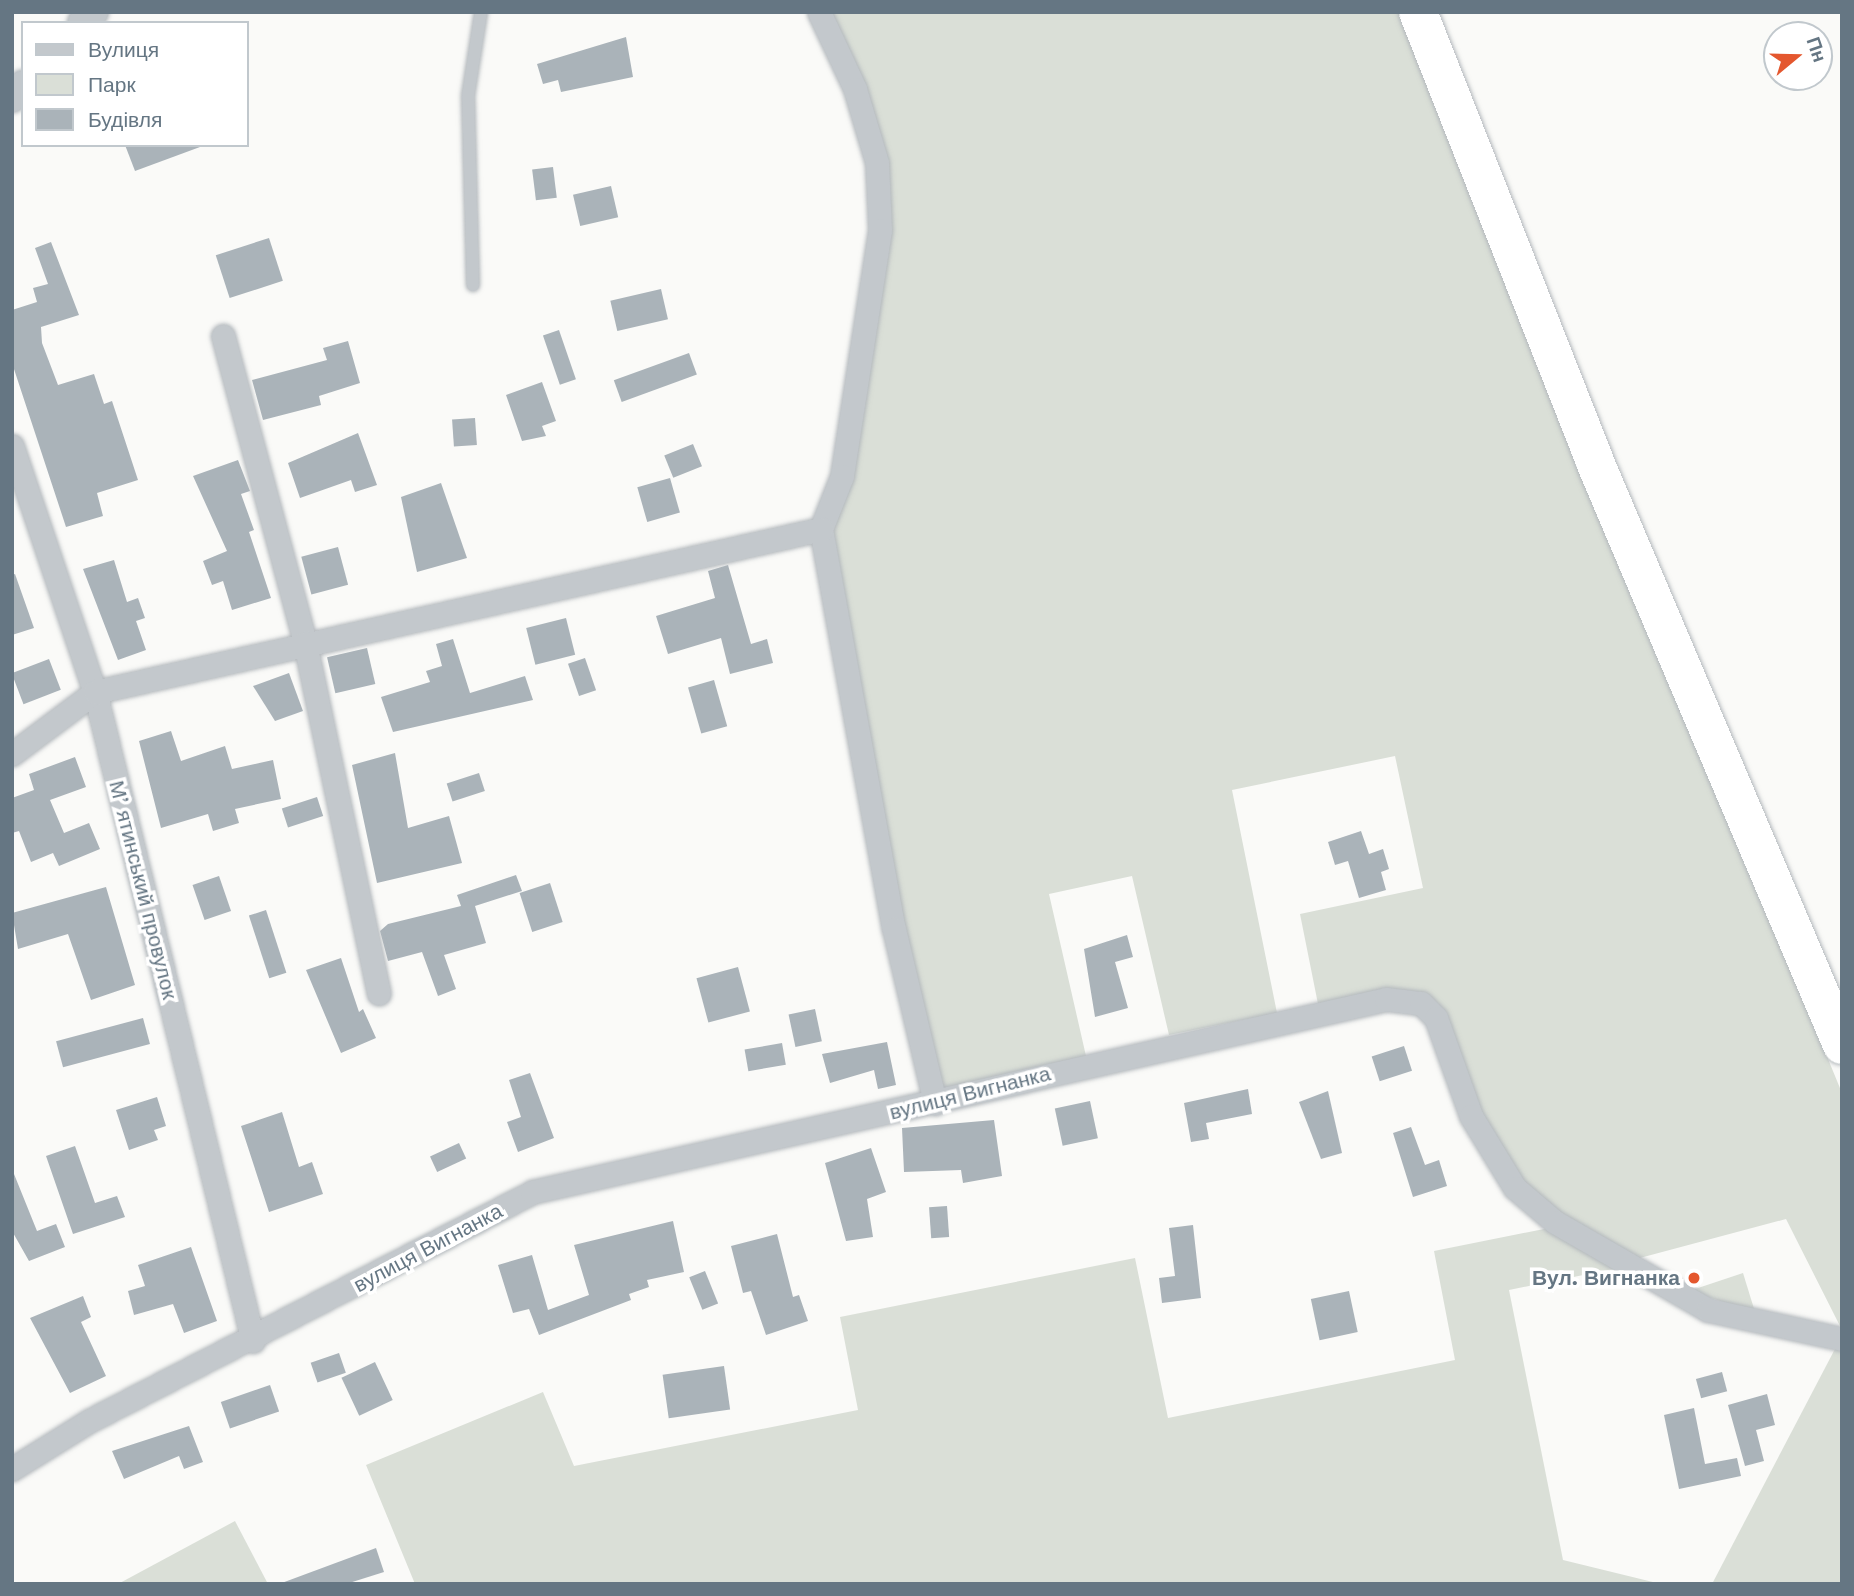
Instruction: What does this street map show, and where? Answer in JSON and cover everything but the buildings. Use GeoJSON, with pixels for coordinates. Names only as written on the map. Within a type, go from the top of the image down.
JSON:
{"type":"FeatureCollection","features":[{"type":"Feature","properties":{"kind":"highway"},"geometry":{"type":"LineString","coordinates":[[1418,12],[1595,462],[1842,1045]]}},
{"type":"Feature","properties":{"kind":"street"},"geometry":{"type":"LineString","coordinates":[[819,12],[855,89],[877,163],[880,230],[842,476],[821,529],[894,929],[935,1103]]}},
{"type":"Feature","properties":{"kind":"street"},"geometry":{"type":"LineString","coordinates":[[223,336],[305,643],[379,993]]}},
{"type":"Feature","properties":{"kind":"street","name":"Мʼятинський провулок"},"geometry":{"type":"LineString","coordinates":[[12,446],[19,488],[95,692],[253,1342]]}},
{"type":"Feature","properties":{"kind":"street"},"geometry":{"type":"LineString","coordinates":[[12,754],[95,692],[821,529]]}},
{"type":"Feature","properties":{"kind":"street","name":"вулиця Вигнанка"},"geometry":{"type":"LineString","coordinates":[[12,1468],[89,1422],[253,1342],[532,1192],[935,1103],[1211,1035],[1386,999],[1421,1003],[1436,1018],[1471,1116],[1515,1188],[1555,1222],[1708,1310],[1842,1339]]}},
{"type":"Feature","properties":{"kind":"lane"},"geometry":{"type":"LineString","coordinates":[[473,285],[468,96],[481,12]]}},
{"type":"Feature","properties":{"kind":"green space"},"geometry":{"type":"Polygon","coordinates":[[[828,12],[1398,12],[1842,1093],[1842,1330],[1786,1219],[1636,1259],[1560,1215],[1522,1183],[1479,1113],[1444,1014],[1318,1004],[1300,914],[1423,888],[1395,756],[1232,790],[1277,1013],[1169,1035],[1132,876],[1049,894],[1086,1056],[940,1093],[901,927],[829,529],[888,231],[828,12]]]}},
{"type":"Feature","properties":{"kind":"green space"},"geometry":{"type":"Polygon","coordinates":[[[1549,1228],[1618,1268],[1509,1290],[1563,1560],[1661,1584],[415,1584],[366,1465],[543,1392],[574,1466],[858,1410],[840,1317],[1135,1258],[1168,1418],[1455,1360],[1434,1251],[1549,1228]]]}},
{"type":"Feature","properties":{"kind":"green space"},"geometry":{"type":"Polygon","coordinates":[[[1743,1273],[1755,1312],[1689,1291],[1743,1273]]]}},
{"type":"Feature","properties":{"kind":"green space"},"geometry":{"type":"Polygon","coordinates":[[[1836,1347],[1842,1348],[1842,1584],[1712,1584],[1836,1347]]]}},
{"type":"Feature","properties":{"kind":"green space"},"geometry":{"type":"Polygon","coordinates":[[[235,1521],[268,1584],[118,1584],[235,1521]]]}},
{"type":"Feature","properties":{"kind":"place","name":"Вул. Вигнанка"},"geometry":{"type":"Point","coordinates":[1694,1278]}}]}
